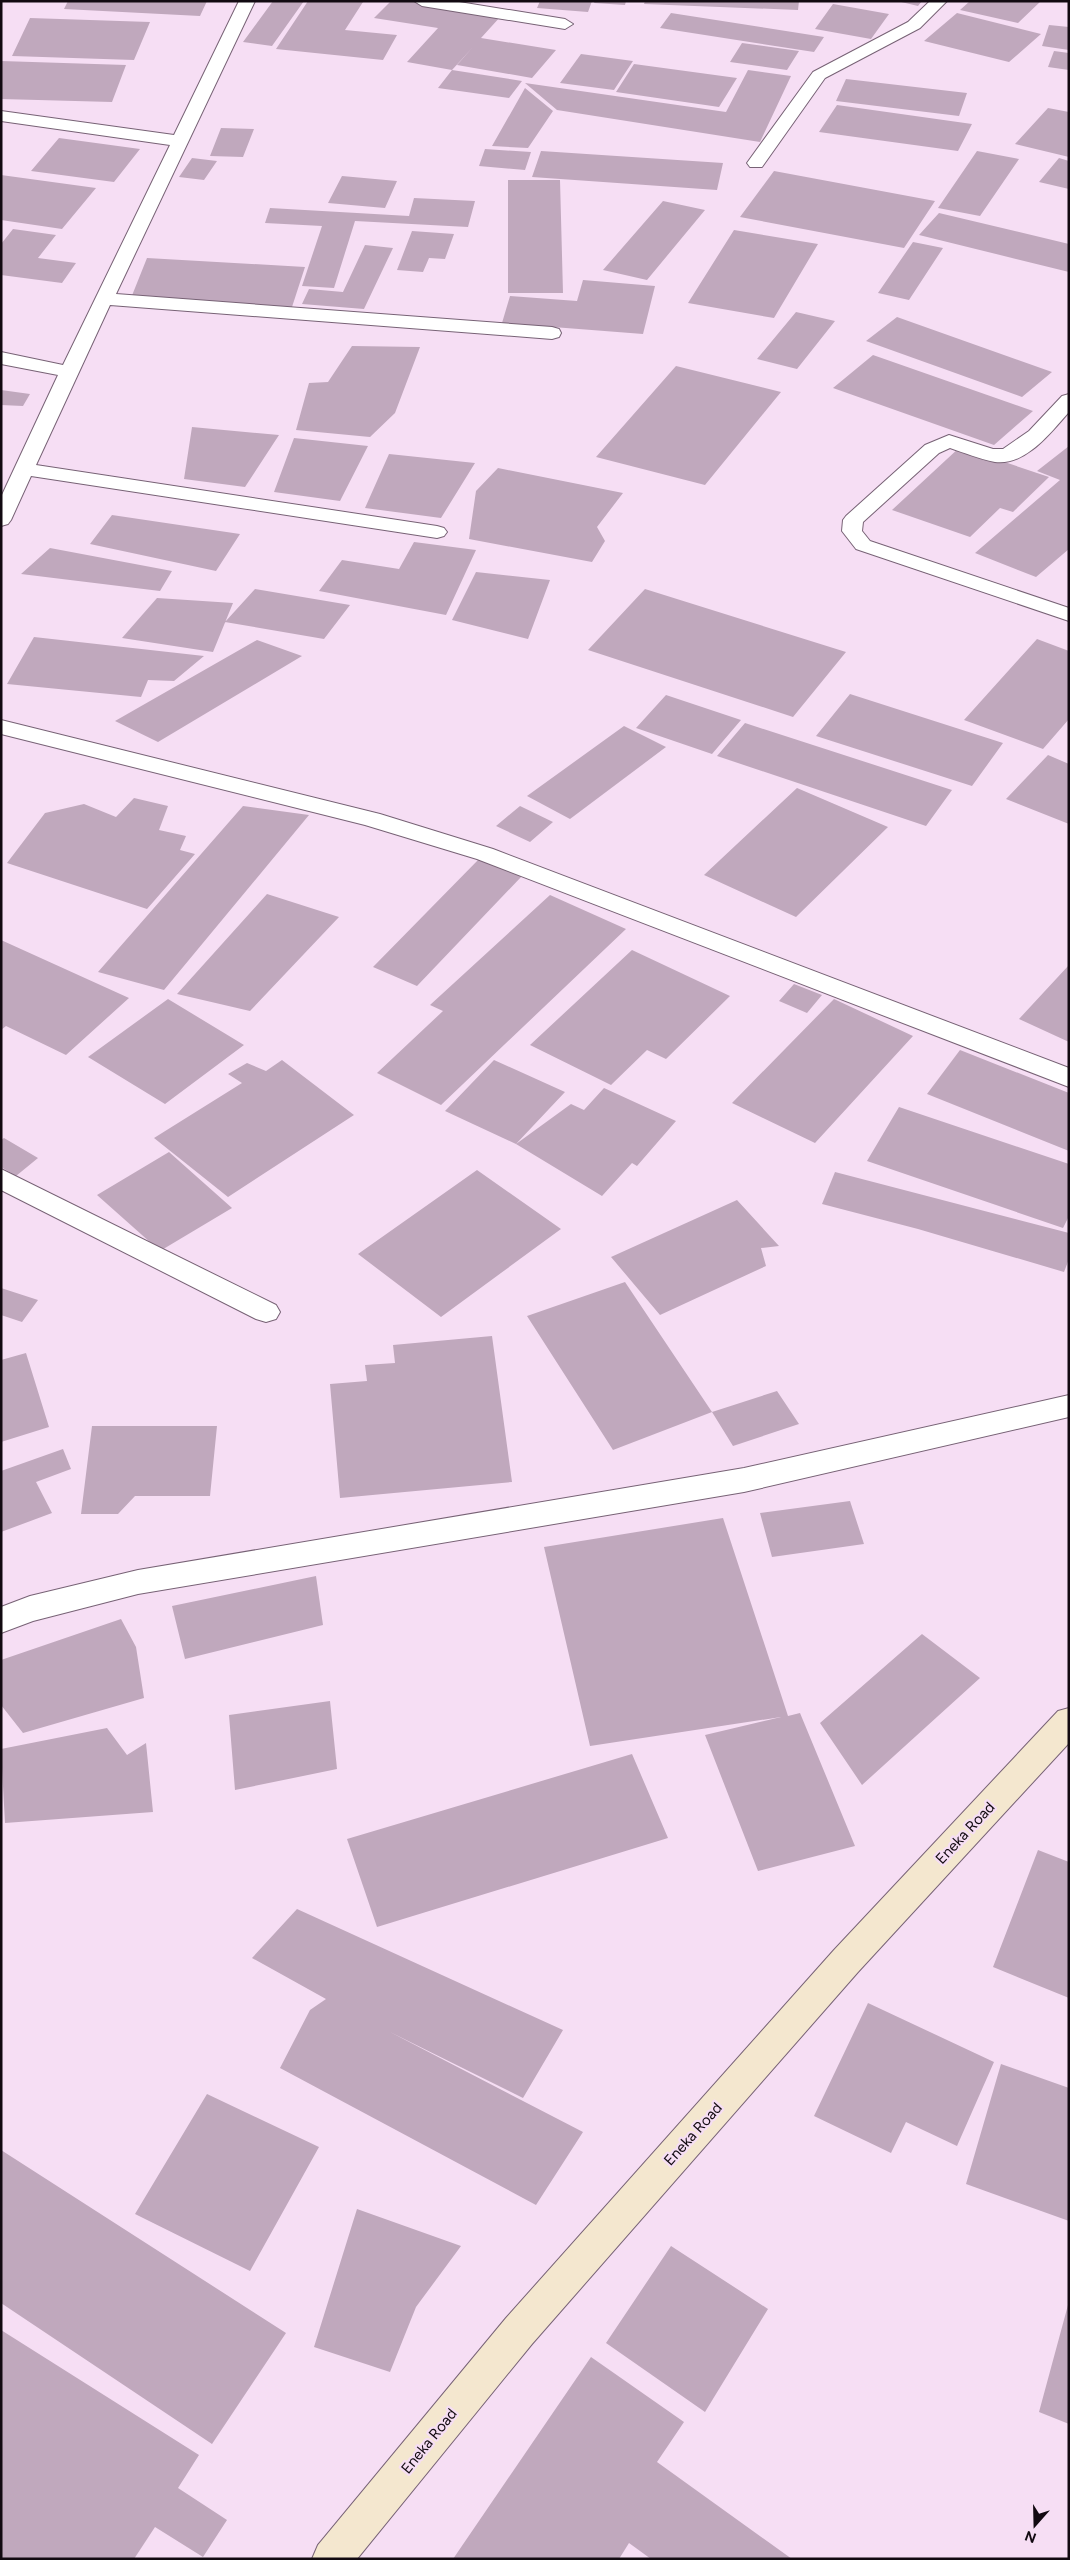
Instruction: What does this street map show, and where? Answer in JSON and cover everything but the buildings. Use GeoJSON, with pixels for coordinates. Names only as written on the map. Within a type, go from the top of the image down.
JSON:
{"type":"FeatureCollection","features":[{"type":"Feature","properties":{"kind":"main road","name":"Eneka Road"},"geometry":{"type":"LineString","coordinates":[[332,2559],[519,2331],[846,1961],[1069,1721]]}},
{"type":"Feature","properties":{"kind":"street"},"geometry":{"type":"LineString","coordinates":[[1,520],[69,372],[247,1]]}},
{"type":"Feature","properties":{"kind":"street"},"geometry":{"type":"LineString","coordinates":[[422,1],[566,24]]}},
{"type":"Feature","properties":{"kind":"street"},"geometry":{"type":"LineString","coordinates":[[756,163],[819,76],[914,26],[939,1]]}},
{"type":"Feature","properties":{"kind":"street"},"geometry":{"type":"LineString","coordinates":[[1,116],[180,141]]}},
{"type":"Feature","properties":{"kind":"street"},"geometry":{"type":"LineString","coordinates":[[105,300],[552,332]]}},
{"type":"Feature","properties":{"kind":"street"},"geometry":{"type":"LineString","coordinates":[[1,358],[69,372]]}},
{"type":"Feature","properties":{"kind":"street"},"geometry":{"type":"LineString","coordinates":[[1069,400],[1014,454],[998,456],[949,440],[932,449],[853,520],[852,531],[863,545],[1069,615]]}},
{"type":"Feature","properties":{"kind":"street"},"geometry":{"type":"LineString","coordinates":[[25,469],[437,532]]}},
{"type":"Feature","properties":{"kind":"street"},"geometry":{"type":"LineString","coordinates":[[1,726],[372,820],[485,854],[1069,1078]]}},
{"type":"Feature","properties":{"kind":"street"},"geometry":{"type":"LineString","coordinates":[[1,1178],[266,1312]]}},
{"type":"Feature","properties":{"kind":"street"},"geometry":{"type":"LineString","coordinates":[[1,1620],[30,1609],[138,1582],[744,1480],[1069,1406]]}}]}
